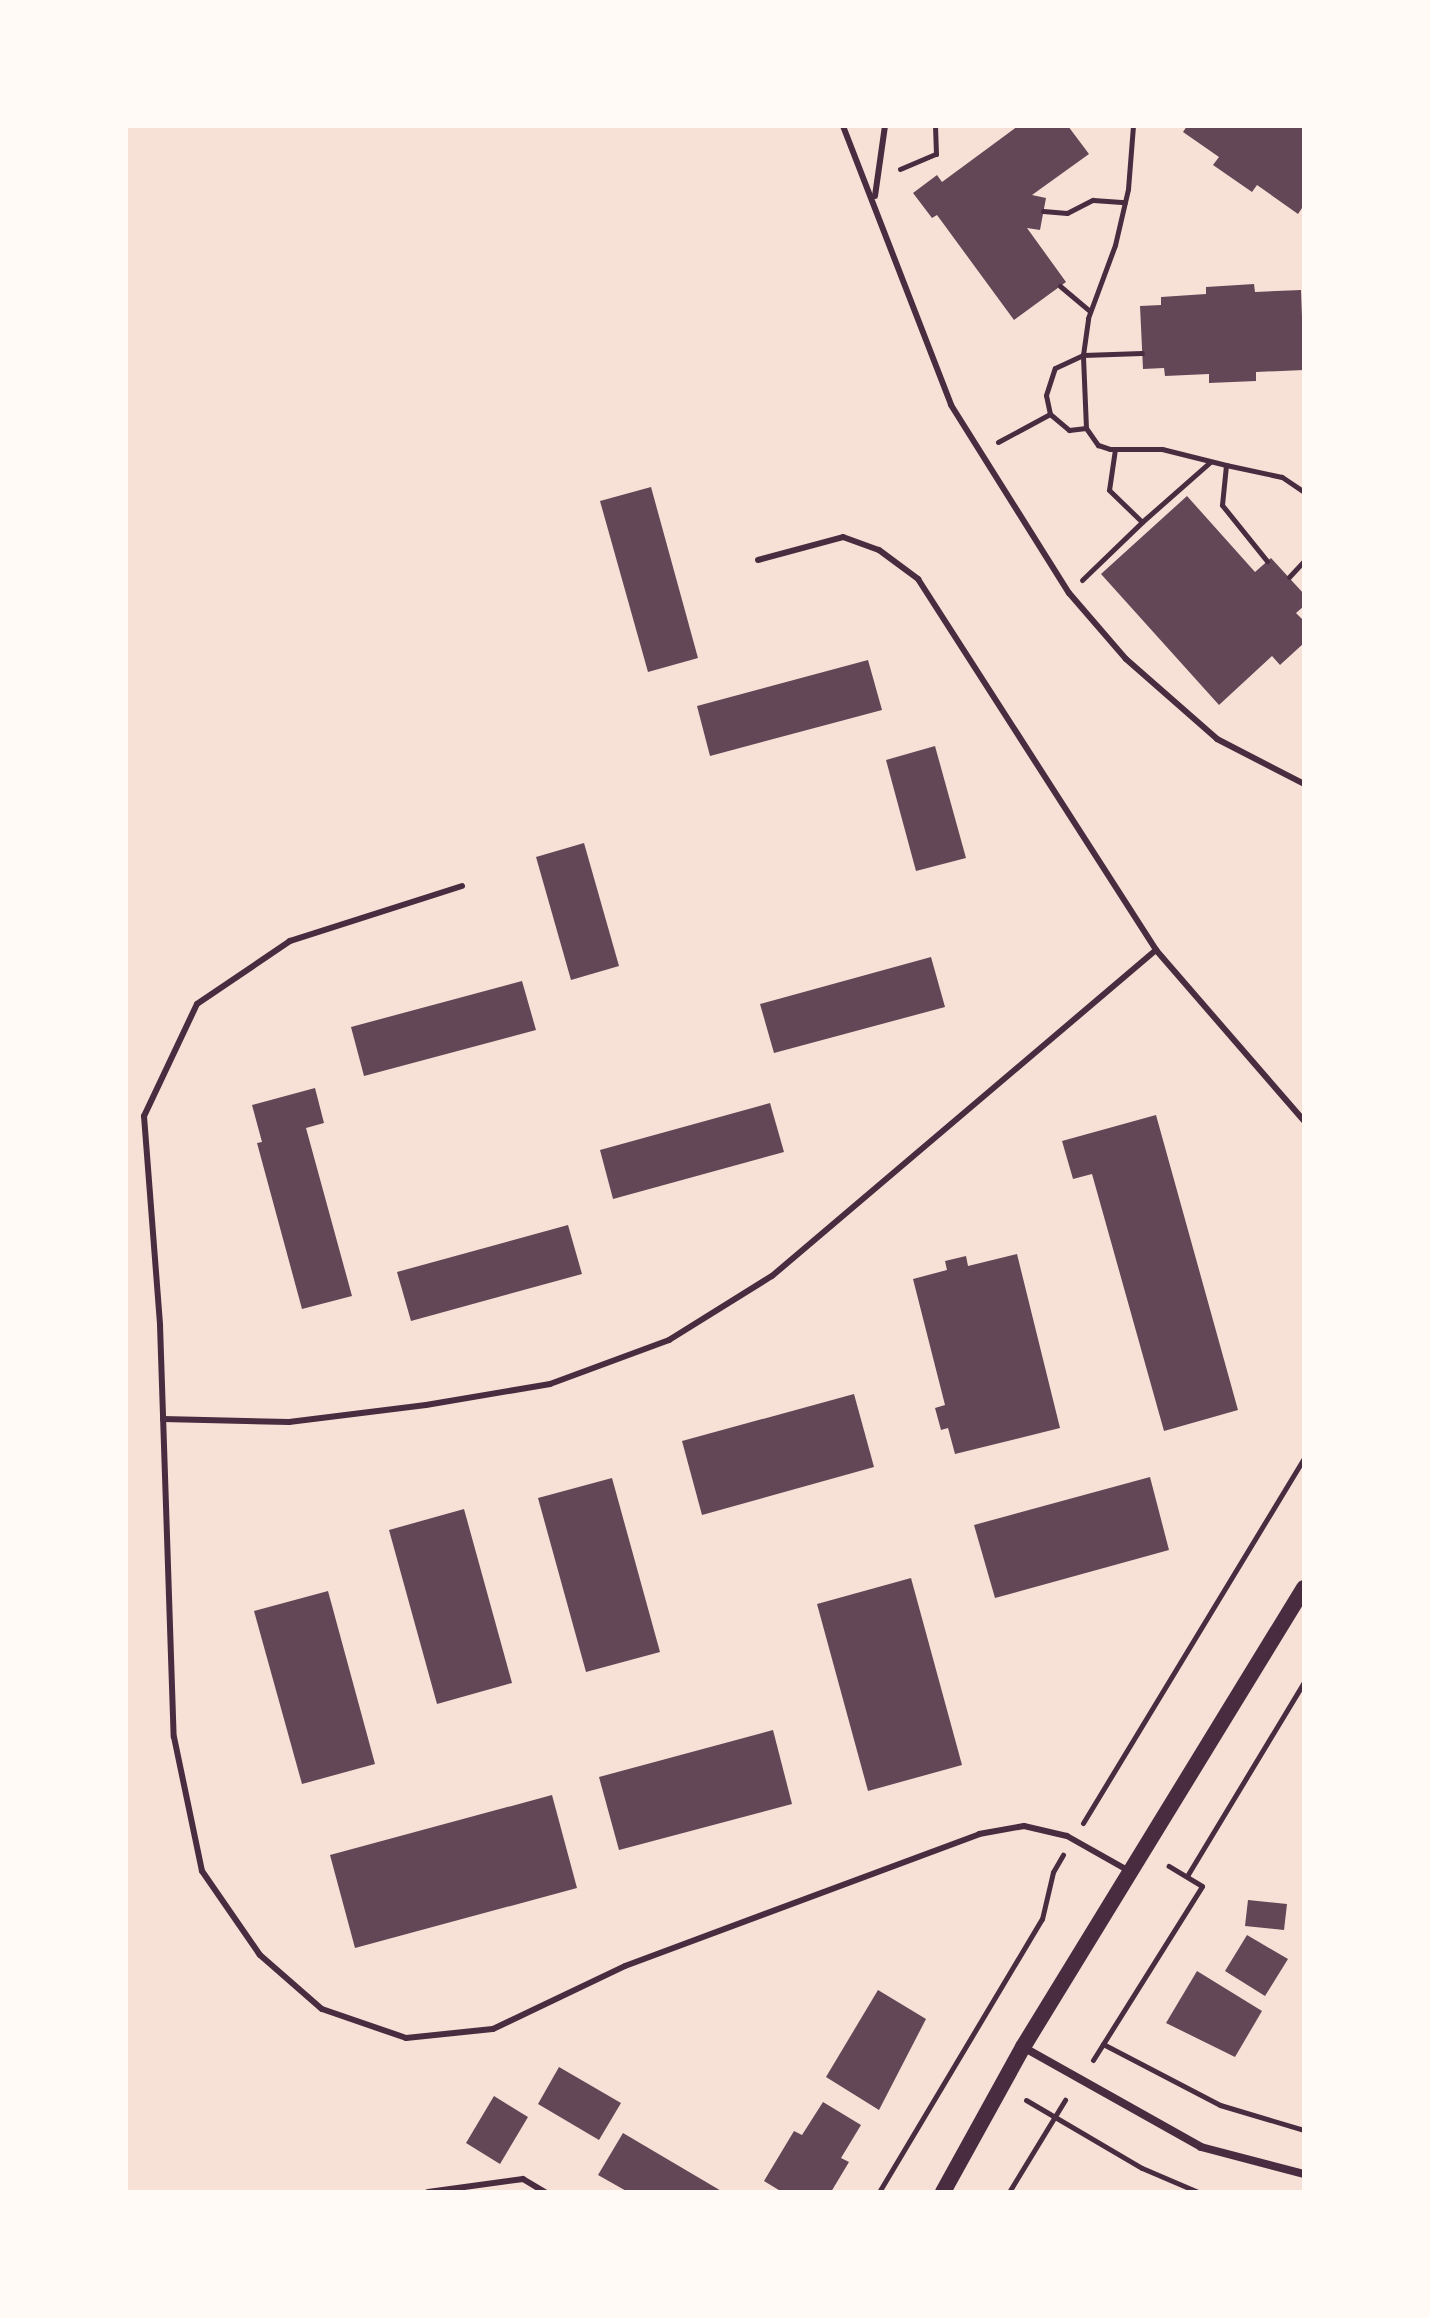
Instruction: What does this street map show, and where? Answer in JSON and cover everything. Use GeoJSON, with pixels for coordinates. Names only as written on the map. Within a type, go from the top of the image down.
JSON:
{"type":"FeatureCollection","features":[{"type":"Feature","properties":{"kind":"main road"},"geometry":{"type":"LineString","coordinates":[[943,2192],[1023,2047],[1304,1588]]}},
{"type":"Feature","properties":{"kind":"street"},"geometry":{"type":"LineString","coordinates":[[1023,2047],[1201,2147],[1304,2174]]}},
{"type":"Feature","properties":{"kind":"lane"},"geometry":{"type":"LineString","coordinates":[[843,126],[875,199],[951,405],[1069,593],[1126,659],[1217,739],[1304,784]]}},
{"type":"Feature","properties":{"kind":"lane"},"geometry":{"type":"LineString","coordinates":[[875,199],[885,126]]}},
{"type":"Feature","properties":{"kind":"lane"},"geometry":{"type":"LineString","coordinates":[[758,560],[843,537],[879,550],[918,579],[1156,950],[1304,1121]]}},
{"type":"Feature","properties":{"kind":"lane"},"geometry":{"type":"LineString","coordinates":[[462,886],[290,941],[197,1004],[144,1116],[163,1419],[174,1737],[202,1871],[260,1955],[322,2009],[406,2038],[493,2029],[625,1966],[994,1831],[1024,1826],[1067,1836],[1129,1871]]}},
{"type":"Feature","properties":{"kind":"lane"},"geometry":{"type":"LineString","coordinates":[[163,1419],[289,1422],[426,1405],[550,1384],[669,1340],[772,1276],[1156,950]]}},
{"type":"Feature","properties":{"kind":"lane"},"geometry":{"type":"LineString","coordinates":[[428,2192],[523,2179],[545,2192]]}},
{"type":"Feature","properties":{"kind":"path"},"geometry":{"type":"LineString","coordinates":[[879,170],[911,168],[936,154],[935,126]]}},
{"type":"Feature","properties":{"kind":"path"},"geometry":{"type":"LineString","coordinates":[[1133,126],[1125,202],[1090,311],[1083,355],[1086,428],[1098,445],[1115,449],[1162,449],[1282,477],[1304,492]]}},
{"type":"Feature","properties":{"kind":"path"},"geometry":{"type":"LineString","coordinates":[[1043,211],[1067,213],[1093,200],[1125,202]]}},
{"type":"Feature","properties":{"kind":"path"},"geometry":{"type":"LineString","coordinates":[[1060,286],[1090,311]]}},
{"type":"Feature","properties":{"kind":"path"},"geometry":{"type":"LineString","coordinates":[[1086,428],[1069,430],[1050,414],[1046,395],[1055,368],[1083,355],[1142,353]]}},
{"type":"Feature","properties":{"kind":"path"},"geometry":{"type":"LineString","coordinates":[[980,452],[1050,414]]}},
{"type":"Feature","properties":{"kind":"path"},"geometry":{"type":"LineString","coordinates":[[1115,449],[1109,490],[1142,522]]}},
{"type":"Feature","properties":{"kind":"path"},"geometry":{"type":"LineString","coordinates":[[1069,593],[1211,461]]}},
{"type":"Feature","properties":{"kind":"path"},"geometry":{"type":"LineString","coordinates":[[1226,465],[1222,505],[1267,561]]}},
{"type":"Feature","properties":{"kind":"path"},"geometry":{"type":"LineString","coordinates":[[1289,577],[1304,561]]}},
{"type":"Feature","properties":{"kind":"path"},"geometry":{"type":"LineString","coordinates":[[1187,1876],[1304,1682]]}},
{"type":"Feature","properties":{"kind":"path"},"geometry":{"type":"LineString","coordinates":[[1092,2061],[1202,1886],[1169,1866]]}},
{"type":"Feature","properties":{"kind":"path"},"geometry":{"type":"LineString","coordinates":[[1103,2044],[1193,2094],[1304,2130]]}},
{"type":"Feature","properties":{"kind":"path"},"geometry":{"type":"LineString","coordinates":[[1026,2100],[1142,2168],[1198,2192]]}},
{"type":"Feature","properties":{"kind":"path"},"geometry":{"type":"LineString","coordinates":[[1009,2192],[1065,2100]]}},
{"type":"Feature","properties":{"kind":"building"},"geometry":{"type":"Polygon","coordinates":[[[1018,126],[1068,126],[1089,154],[1032,195],[1046,198],[1040,230],[1027,228],[1066,282],[1014,320],[937,215],[932,218],[913,193],[937,175],[942,182],[1018,126]]]}},
{"type":"Feature","properties":{"kind":"building"},"geometry":{"type":"Polygon","coordinates":[[[1187,126],[1304,126],[1304,205],[1298,214],[1257,185],[1252,192],[1213,165],[1219,157],[1183,132],[1187,126]]]}},
{"type":"Feature","properties":{"kind":"building"},"geometry":{"type":"Polygon","coordinates":[[[1254,284],[1255,292],[1301,290],[1304,370],[1256,372],[1256,381],[1209,383],[1209,374],[1165,376],[1164,368],[1143,369],[1140,306],[1161,305],[1161,297],[1206,294],[1206,287],[1254,284]]]}},
{"type":"Feature","properties":{"kind":"building"},"geometry":{"type":"Polygon","coordinates":[[[651,487],[698,658],[648,672],[600,501],[651,487]]]}},
{"type":"Feature","properties":{"kind":"building"},"geometry":{"type":"Polygon","coordinates":[[[1187,496],[1255,572],[1271,558],[1304,594],[1304,606],[1296,613],[1304,621],[1304,643],[1280,665],[1272,656],[1219,705],[1101,574],[1187,496]]]}},
{"type":"Feature","properties":{"kind":"building"},"geometry":{"type":"Polygon","coordinates":[[[868,660],[882,710],[710,756],[697,706],[868,660]]]}},
{"type":"Feature","properties":{"kind":"building"},"geometry":{"type":"Polygon","coordinates":[[[935,746],[966,858],[916,871],[886,760],[935,746]]]}},
{"type":"Feature","properties":{"kind":"building"},"geometry":{"type":"Polygon","coordinates":[[[584,843],[619,966],[571,980],[536,857],[584,843]]]}},
{"type":"Feature","properties":{"kind":"building"},"geometry":{"type":"Polygon","coordinates":[[[931,957],[945,1007],[774,1053],[760,1004],[931,957]]]}},
{"type":"Feature","properties":{"kind":"building"},"geometry":{"type":"Polygon","coordinates":[[[522,981],[536,1030],[364,1076],[351,1027],[522,981]]]}},
{"type":"Feature","properties":{"kind":"building"},"geometry":{"type":"Polygon","coordinates":[[[315,1088],[324,1123],[306,1128],[352,1296],[302,1309],[257,1143],[262,1142],[252,1105],[315,1088]]]}},
{"type":"Feature","properties":{"kind":"building"},"geometry":{"type":"Polygon","coordinates":[[[770,1103],[784,1152],[613,1199],[600,1150],[770,1103]]]}},
{"type":"Feature","properties":{"kind":"building"},"geometry":{"type":"Polygon","coordinates":[[[1156,1115],[1238,1410],[1164,1431],[1092,1174],[1073,1179],[1062,1141],[1156,1115]]]}},
{"type":"Feature","properties":{"kind":"building"},"geometry":{"type":"Polygon","coordinates":[[[568,1225],[582,1274],[411,1321],[397,1272],[568,1225]]]}},
{"type":"Feature","properties":{"kind":"building"},"geometry":{"type":"Polygon","coordinates":[[[1017,1254],[1060,1428],[955,1454],[948,1428],[941,1430],[935,1408],[945,1405],[913,1279],[947,1270],[945,1261],[966,1256],[968,1266],[1017,1254]]]}},
{"type":"Feature","properties":{"kind":"building"},"geometry":{"type":"Polygon","coordinates":[[[854,1394],[874,1467],[702,1515],[682,1441],[854,1394]]]}},
{"type":"Feature","properties":{"kind":"building"},"geometry":{"type":"Polygon","coordinates":[[[1150,1477],[1169,1550],[995,1598],[974,1525],[1150,1477]]]}},
{"type":"Feature","properties":{"kind":"building"},"geometry":{"type":"Polygon","coordinates":[[[612,1478],[660,1652],[586,1672],[538,1498],[612,1478]]]}},
{"type":"Feature","properties":{"kind":"building"},"geometry":{"type":"Polygon","coordinates":[[[464,1509],[512,1683],[437,1704],[389,1530],[464,1509]]]}},
{"type":"Feature","properties":{"kind":"building"},"geometry":{"type":"Polygon","coordinates":[[[911,1578],[962,1765],[868,1791],[817,1604],[911,1578]]]}},
{"type":"Feature","properties":{"kind":"building"},"geometry":{"type":"Polygon","coordinates":[[[328,1591],[375,1764],[302,1784],[254,1611],[328,1591]]]}},
{"type":"Feature","properties":{"kind":"building"},"geometry":{"type":"Polygon","coordinates":[[[773,1730],[792,1804],[619,1850],[599,1777],[773,1730]]]}},
{"type":"Feature","properties":{"kind":"building"},"geometry":{"type":"Polygon","coordinates":[[[552,1795],[577,1888],[355,1948],[330,1855],[552,1795]]]}},
{"type":"Feature","properties":{"kind":"building"},"geometry":{"type":"Polygon","coordinates":[[[1248,1900],[1287,1904],[1284,1930],[1245,1926],[1248,1900]]]}},
{"type":"Feature","properties":{"kind":"building"},"geometry":{"type":"Polygon","coordinates":[[[1247,1935],[1288,1959],[1265,1996],[1225,1971],[1247,1935]]]}},
{"type":"Feature","properties":{"kind":"building"},"geometry":{"type":"Polygon","coordinates":[[[1197,1971],[1262,2011],[1235,2057],[1166,2023],[1197,1971]]]}},
{"type":"Feature","properties":{"kind":"building"},"geometry":{"type":"Polygon","coordinates":[[[878,1990],[926,2019],[879,2110],[826,2077],[878,1990]]]}},
{"type":"Feature","properties":{"kind":"building"},"geometry":{"type":"Polygon","coordinates":[[[559,2067],[621,2103],[599,2140],[538,2104],[559,2067]]]}},
{"type":"Feature","properties":{"kind":"building"},"geometry":{"type":"Polygon","coordinates":[[[494,2096],[528,2117],[500,2164],[466,2143],[494,2096]]]}},
{"type":"Feature","properties":{"kind":"building"},"geometry":{"type":"Polygon","coordinates":[[[823,2102],[861,2125],[841,2158],[849,2162],[831,2192],[782,2192],[764,2181],[794,2131],[802,2135],[823,2102]]]}},
{"type":"Feature","properties":{"kind":"building"},"geometry":{"type":"Polygon","coordinates":[[[623,2133],[723,2192],[628,2192],[598,2175],[623,2133]]]}}]}
